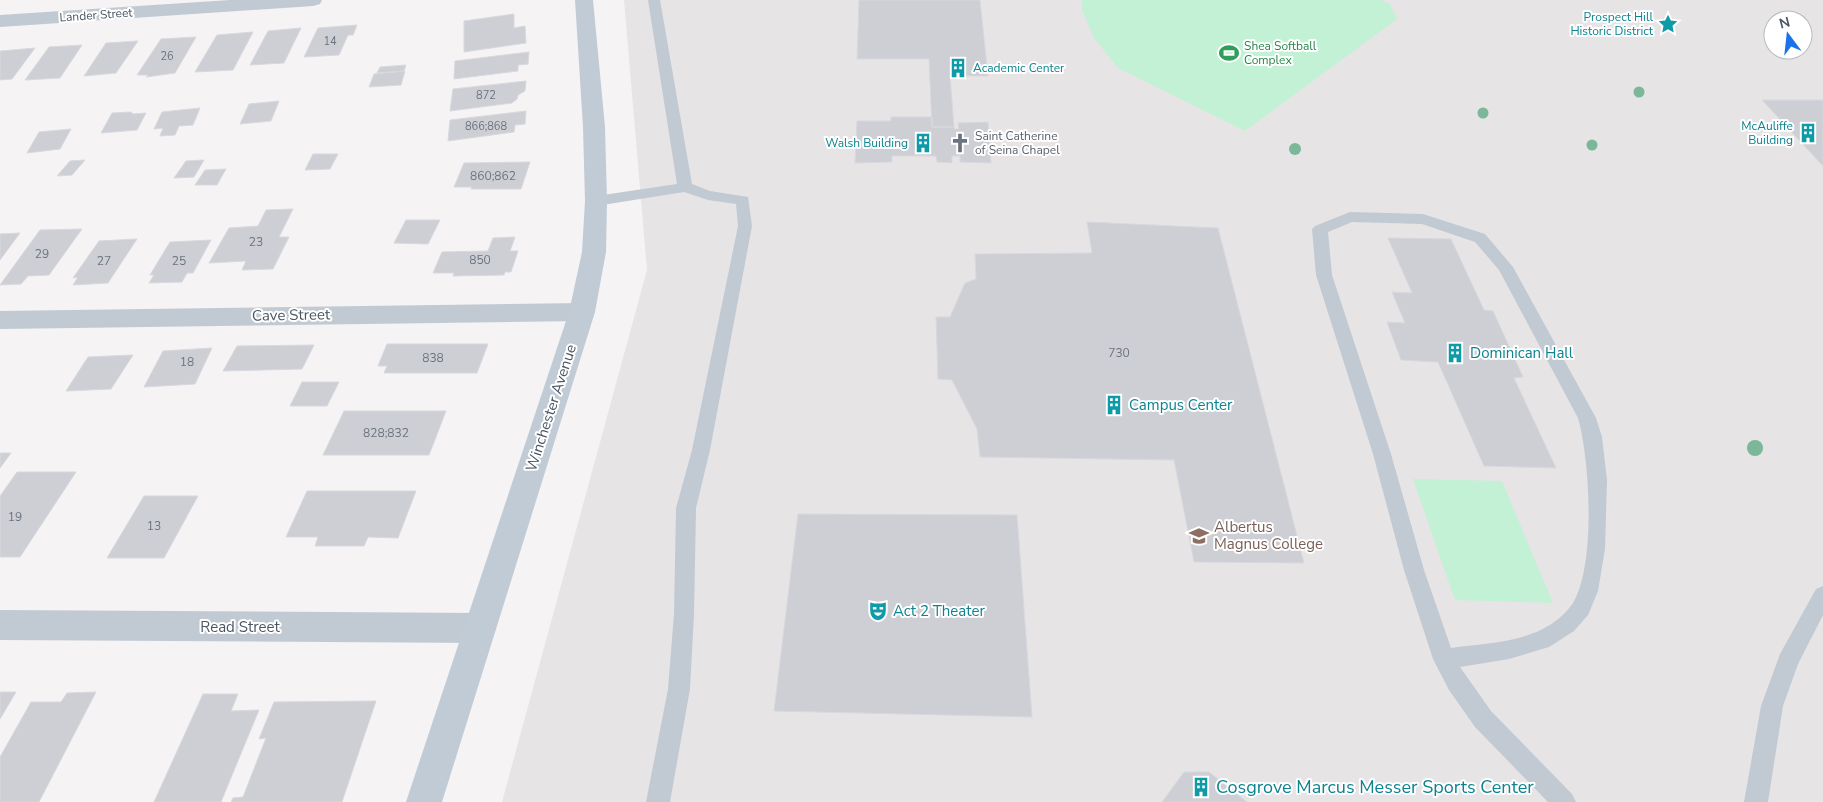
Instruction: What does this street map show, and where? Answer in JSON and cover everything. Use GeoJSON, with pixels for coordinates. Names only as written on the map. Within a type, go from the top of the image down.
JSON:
{"type":"FeatureCollection","features":[{"type":"Feature","properties":{"kind":"street","name":"Lander Street"},"geometry":{"type":"LineString","coordinates":[[0,21],[312,0]]}},
{"type":"Feature","properties":{"kind":"street","name":"Winchester Avenue"},"geometry":{"type":"LineString","coordinates":[[424,802],[582,312],[594,252],[596,201],[594,127],[584,0]]}},
{"type":"Feature","properties":{"kind":"street","name":"Cave Street"},"geometry":{"type":"LineString","coordinates":[[0,320],[582,312]]}},
{"type":"Feature","properties":{"kind":"street","name":"Read Street"},"geometry":{"type":"LineString","coordinates":[[0,625],[480,628]]}},
{"type":"Feature","properties":{"kind":"lane"},"geometry":{"type":"LineString","coordinates":[[654,0],[685,187]]}},
{"type":"Feature","properties":{"kind":"lane"},"geometry":{"type":"LineString","coordinates":[[596,201],[685,187],[708,195],[744,200],[745,226],[702,450],[686,508],[684,614],[679,689],[658,802]]}},
{"type":"Feature","properties":{"kind":"lane"},"geometry":{"type":"LineString","coordinates":[[1444,658],[1516,647],[1543,638],[1566,625],[1582,607],[1590,582],[1594,558],[1597,477],[1594,443],[1587,418],[1505,267],[1480,238],[1422,219],[1350,217],[1320,230],[1324,275],[1382,454],[1414,570],[1444,658],[1457,683],[1483,719],[1564,802]]}},
{"type":"Feature","properties":{"kind":"lane"},"geometry":{"type":"LineString","coordinates":[[1756,802],[1772,706],[1788,661],[1823,595]]}},
{"type":"Feature","properties":{"kind":"shaded area","name":"Albertus Magnus College"},"geometry":{"type":"Polygon","coordinates":[[[624,0],[1823,0],[1823,802],[502,802],[647,270],[624,0]]]}},
{"type":"Feature","properties":{"kind":"green space","name":"Shea Softball Complex"},"geometry":{"type":"Polygon","coordinates":[[[1082,0],[1381,0],[1390,4],[1397,19],[1245,131],[1118,68],[1094,38],[1082,10],[1082,0]]]}},
{"type":"Feature","properties":{"kind":"green space"},"geometry":{"type":"Polygon","coordinates":[[[1413,479],[1502,481],[1553,603],[1455,600],[1413,479]]]}},
{"type":"Feature","properties":{"kind":"building","name":"Academic Center"},"geometry":{"type":"Polygon","coordinates":[[[859,0],[980,0],[988,76],[950,76],[954,127],[932,127],[929,59],[857,59],[859,0]]]}},
{"type":"Feature","properties":{"kind":"building"},"geometry":{"type":"Polygon","coordinates":[[[514,14],[514,28],[525,26],[526,43],[464,52],[464,21],[514,14]]]}},
{"type":"Feature","properties":{"kind":"building"},"geometry":{"type":"Polygon","coordinates":[[[357,25],[353,35],[348,35],[339,55],[304,57],[318,28],[357,25]]]}},
{"type":"Feature","properties":{"kind":"building"},"geometry":{"type":"Polygon","coordinates":[[[301,28],[284,63],[250,65],[268,31],[301,28]]]}},
{"type":"Feature","properties":{"kind":"building"},"geometry":{"type":"Polygon","coordinates":[[[253,32],[233,70],[195,72],[217,35],[253,32]]]}},
{"type":"Feature","properties":{"kind":"building"},"geometry":{"type":"Polygon","coordinates":[[[196,37],[175,73],[146,77],[148,75],[137,75],[161,39],[196,37]]]}},
{"type":"Feature","properties":{"kind":"building"},"geometry":{"type":"Polygon","coordinates":[[[138,41],[116,73],[84,76],[106,43],[138,41]]]}},
{"type":"Feature","properties":{"kind":"building"},"geometry":{"type":"Polygon","coordinates":[[[82,45],[60,78],[25,80],[49,47],[82,45]]]}},
{"type":"Feature","properties":{"kind":"building"},"geometry":{"type":"Polygon","coordinates":[[[35,48],[12,79],[0,80],[0,51],[35,48]]]}},
{"type":"Feature","properties":{"kind":"building"},"geometry":{"type":"Polygon","coordinates":[[[529,52],[528,64],[518,65],[518,71],[454,79],[455,61],[529,52]]]}},
{"type":"Feature","properties":{"kind":"building"},"geometry":{"type":"Polygon","coordinates":[[[406,65],[404,71],[377,73],[380,67],[406,65]]]}},
{"type":"Feature","properties":{"kind":"building"},"geometry":{"type":"Polygon","coordinates":[[[405,71],[401,85],[369,87],[374,74],[405,71]]]}},
{"type":"Feature","properties":{"kind":"building"},"geometry":{"type":"Polygon","coordinates":[[[526,81],[525,91],[518,95],[517,99],[512,103],[450,111],[453,89],[526,81]]]}},
{"type":"Feature","properties":{"kind":"building","name":"McAuliffe Building"},"geometry":{"type":"Polygon","coordinates":[[[1762,100],[1823,100],[1823,166],[1762,100]]]}},
{"type":"Feature","properties":{"kind":"building"},"geometry":{"type":"Polygon","coordinates":[[[279,101],[271,121],[240,124],[249,104],[279,101]]]}},
{"type":"Feature","properties":{"kind":"building"},"geometry":{"type":"Polygon","coordinates":[[[200,108],[193,125],[179,126],[175,135],[160,136],[163,128],[154,129],[162,112],[200,108]]]}},
{"type":"Feature","properties":{"kind":"building"},"geometry":{"type":"Polygon","coordinates":[[[526,111],[525,124],[515,125],[514,132],[448,141],[450,120],[526,111]]]}},
{"type":"Feature","properties":{"kind":"building"},"geometry":{"type":"Polygon","coordinates":[[[131,112],[133,114],[146,113],[137,130],[101,133],[112,113],[131,112]]]}},
{"type":"Feature","properties":{"kind":"building","name":"Walsh Building"},"geometry":{"type":"Polygon","coordinates":[[[891,117],[932,117],[932,127],[954,127],[954,129],[959,129],[958,123],[988,122],[991,163],[960,162],[960,156],[952,156],[952,163],[937,162],[936,156],[892,156],[892,162],[855,163],[857,121],[891,121],[891,117]]]}},
{"type":"Feature","properties":{"kind":"building"},"geometry":{"type":"Polygon","coordinates":[[[71,129],[60,149],[27,153],[39,132],[71,129]]]}},
{"type":"Feature","properties":{"kind":"building"},"geometry":{"type":"Polygon","coordinates":[[[313,154],[338,154],[330,169],[305,170],[313,154]]]}},
{"type":"Feature","properties":{"kind":"building"},"geometry":{"type":"Polygon","coordinates":[[[85,160],[72,175],[57,176],[70,161],[85,160]]]}},
{"type":"Feature","properties":{"kind":"building"},"geometry":{"type":"Polygon","coordinates":[[[204,160],[194,177],[174,178],[186,161],[204,160]]]}},
{"type":"Feature","properties":{"kind":"building"},"geometry":{"type":"Polygon","coordinates":[[[530,162],[521,189],[454,187],[464,163],[530,162]]]}},
{"type":"Feature","properties":{"kind":"building"},"geometry":{"type":"Polygon","coordinates":[[[226,169],[217,185],[195,185],[205,170],[226,169]]]}},
{"type":"Feature","properties":{"kind":"building"},"geometry":{"type":"Polygon","coordinates":[[[293,209],[279,237],[289,237],[273,269],[242,270],[246,261],[209,263],[229,228],[258,226],[266,210],[293,209]]]}},
{"type":"Feature","properties":{"kind":"building"},"geometry":{"type":"Polygon","coordinates":[[[406,220],[440,220],[428,244],[394,243],[406,220]]]}},
{"type":"Feature","properties":{"kind":"building","name":"Campus Center"},"geometry":{"type":"Polygon","coordinates":[[[1087,222],[1218,228],[1304,563],[1194,562],[1174,460],[980,457],[977,429],[952,380],[938,379],[936,317],[950,317],[965,283],[976,279],[975,254],[1092,253],[1087,222]]]}},
{"type":"Feature","properties":{"kind":"building"},"geometry":{"type":"Polygon","coordinates":[[[82,229],[49,275],[28,276],[21,284],[0,285],[40,230],[82,229]]]}},
{"type":"Feature","properties":{"kind":"building"},"geometry":{"type":"Polygon","coordinates":[[[20,233],[0,260],[0,234],[20,233]]]}},
{"type":"Feature","properties":{"kind":"building"},"geometry":{"type":"Polygon","coordinates":[[[515,237],[510,251],[518,251],[511,272],[505,272],[504,275],[453,276],[454,273],[433,273],[442,252],[488,251],[493,238],[515,237]]]}},
{"type":"Feature","properties":{"kind":"building","name":"Dominican Hall"},"geometry":{"type":"Polygon","coordinates":[[[1388,238],[1451,239],[1484,310],[1493,311],[1523,377],[1514,378],[1556,468],[1484,466],[1438,362],[1401,360],[1387,322],[1405,323],[1392,292],[1412,293],[1388,238]]]}},
{"type":"Feature","properties":{"kind":"building"},"geometry":{"type":"Polygon","coordinates":[[[137,239],[108,283],[73,285],[78,277],[73,278],[99,241],[137,239]]]}},
{"type":"Feature","properties":{"kind":"building"},"geometry":{"type":"Polygon","coordinates":[[[211,240],[193,273],[187,273],[182,282],[149,283],[154,275],[150,275],[170,242],[211,240]]]}},
{"type":"Feature","properties":{"kind":"building"},"geometry":{"type":"Polygon","coordinates":[[[387,344],[488,344],[477,373],[384,373],[387,366],[378,366],[387,344]]]}},
{"type":"Feature","properties":{"kind":"building"},"geometry":{"type":"Polygon","coordinates":[[[314,345],[302,369],[223,371],[237,346],[314,345]]]}},
{"type":"Feature","properties":{"kind":"building"},"geometry":{"type":"Polygon","coordinates":[[[212,348],[195,384],[144,387],[163,351],[212,348]]]}},
{"type":"Feature","properties":{"kind":"building"},"geometry":{"type":"Polygon","coordinates":[[[133,355],[111,389],[66,391],[88,357],[133,355]]]}},
{"type":"Feature","properties":{"kind":"building"},"geometry":{"type":"Polygon","coordinates":[[[302,382],[339,382],[327,406],[290,406],[302,382]]]}},
{"type":"Feature","properties":{"kind":"building"},"geometry":{"type":"Polygon","coordinates":[[[344,411],[446,411],[429,455],[323,455],[344,411]]]}},
{"type":"Feature","properties":{"kind":"building"},"geometry":{"type":"Polygon","coordinates":[[[0,453],[11,453],[0,468],[0,453]]]}},
{"type":"Feature","properties":{"kind":"building"},"geometry":{"type":"Polygon","coordinates":[[[17,472],[76,472],[20,557],[0,557],[0,496],[17,472]]]}},
{"type":"Feature","properties":{"kind":"building"},"geometry":{"type":"Polygon","coordinates":[[[307,491],[416,491],[398,538],[368,537],[364,546],[315,546],[318,537],[286,537],[307,491]]]}},
{"type":"Feature","properties":{"kind":"building"},"geometry":{"type":"Polygon","coordinates":[[[144,496],[198,496],[164,558],[107,558],[144,496]]]}},
{"type":"Feature","properties":{"kind":"building"},"geometry":{"type":"Polygon","coordinates":[[[798,514],[1017,515],[1032,717],[774,711],[798,514]]]}},
{"type":"Feature","properties":{"kind":"building"},"geometry":{"type":"Polygon","coordinates":[[[0,692],[16,692],[0,719],[0,692]]]}},
{"type":"Feature","properties":{"kind":"building"},"geometry":{"type":"Polygon","coordinates":[[[96,692],[39,802],[0,802],[0,757],[31,702],[61,702],[67,693],[96,692]]]}},
{"type":"Feature","properties":{"kind":"building"},"geometry":{"type":"Polygon","coordinates":[[[203,694],[238,694],[231,711],[259,710],[221,802],[154,802],[203,694]]]}},
{"type":"Feature","properties":{"kind":"building"},"geometry":{"type":"Polygon","coordinates":[[[376,701],[342,802],[231,802],[233,798],[243,797],[266,738],[259,739],[274,702],[376,701]]]}},
{"type":"Feature","properties":{"kind":"building","name":"Cosgrove Marcus Messer Sports Center"},"geometry":{"type":"Polygon","coordinates":[[[1184,772],[1209,772],[1247,802],[1162,802],[1184,772]]]}},
{"type":"Feature","properties":{"kind":"place","name":"Prospect Hill Historic District"},"geometry":{"type":"Point","coordinates":[1668,24]}},
{"type":"Feature","properties":{"kind":"place","name":"Shea Softball Complex"},"geometry":{"type":"Point","coordinates":[1229,53]}},
{"type":"Feature","properties":{"kind":"place","name":"Academic Center"},"geometry":{"type":"Point","coordinates":[958,68]}},
{"type":"Feature","properties":{"kind":"place","name":"McAuliffe Building"},"geometry":{"type":"Point","coordinates":[1808,133]}},
{"type":"Feature","properties":{"kind":"place","name":"Walsh Building"},"geometry":{"type":"Point","coordinates":[923,143]}},
{"type":"Feature","properties":{"kind":"place","name":"Saint Catherine of Seina Chapel"},"geometry":{"type":"Point","coordinates":[960,143]}},
{"type":"Feature","properties":{"kind":"place","name":"Dominican Hall"},"geometry":{"type":"Point","coordinates":[1455,353]}},
{"type":"Feature","properties":{"kind":"place","name":"Campus Center"},"geometry":{"type":"Point","coordinates":[1114,405]}},
{"type":"Feature","properties":{"kind":"place","name":"Albertus Magnus College"},"geometry":{"type":"Point","coordinates":[1199,536]}},
{"type":"Feature","properties":{"kind":"place","name":"Act 2 Theater"},"geometry":{"type":"Point","coordinates":[878,611]}},
{"type":"Feature","properties":{"kind":"place","name":"Cosgrove Marcus Messer Sports Center"},"geometry":{"type":"Point","coordinates":[1201,787]}}]}
